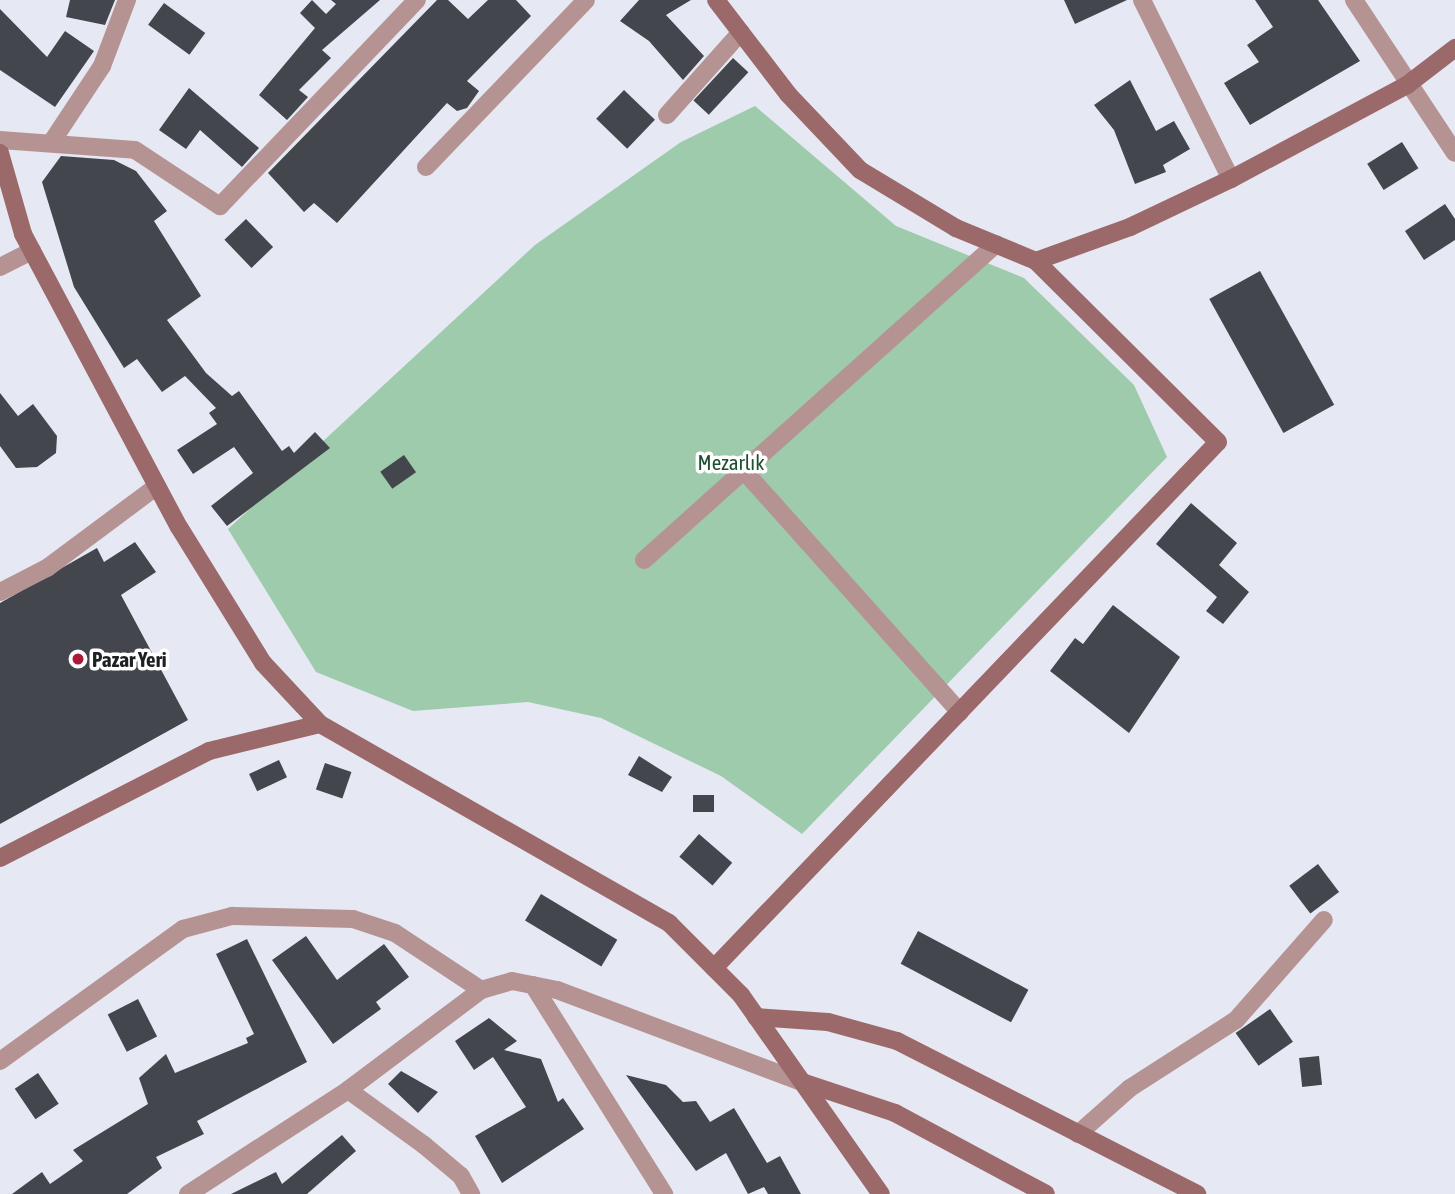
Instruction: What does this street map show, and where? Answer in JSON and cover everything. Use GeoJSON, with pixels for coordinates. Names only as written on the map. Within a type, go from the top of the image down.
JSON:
{"type":"FeatureCollection","features":[{"type":"Feature","properties":{"kind":"street"},"geometry":{"type":"LineString","coordinates":[[53,140],[102,66],[127,0]]}},
{"type":"Feature","properties":{"kind":"street"},"geometry":{"type":"LineString","coordinates":[[0,140],[53,140],[135,150],[220,206],[417,0]]}},
{"type":"Feature","properties":{"kind":"street"},"geometry":{"type":"LineString","coordinates":[[426,167],[586,0]]}},
{"type":"Feature","properties":{"kind":"street"},"geometry":{"type":"LineString","coordinates":[[714,968],[1218,442],[1036,261],[956,228],[860,170],[716,0]]}},
{"type":"Feature","properties":{"kind":"street"},"geometry":{"type":"LineString","coordinates":[[1142,0],[1231,178]]}},
{"type":"Feature","properties":{"kind":"street"},"geometry":{"type":"LineString","coordinates":[[1354,0],[1407,85],[1455,153]]}},
{"type":"Feature","properties":{"kind":"street"},"geometry":{"type":"LineString","coordinates":[[667,115],[741,32]]}},
{"type":"Feature","properties":{"kind":"street"},"geometry":{"type":"LineString","coordinates":[[1036,261],[1130,227],[1231,178],[1407,85],[1455,48]]}},
{"type":"Feature","properties":{"kind":"street"},"geometry":{"type":"LineString","coordinates":[[0,153],[32,251],[157,486],[263,663],[320,724],[669,923],[757,1017],[881,1194]]}},
{"type":"Feature","properties":{"kind":"street"},"geometry":{"type":"LineString","coordinates":[[644,560],[746,473],[996,244]]}},
{"type":"Feature","properties":{"kind":"street"},"geometry":{"type":"LineString","coordinates":[[0,268],[32,251]]}},
{"type":"Feature","properties":{"kind":"street"},"geometry":{"type":"LineString","coordinates":[[746,473],[960,712]]}},
{"type":"Feature","properties":{"kind":"street"},"geometry":{"type":"LineString","coordinates":[[0,592],[47,568],[157,486]]}},
{"type":"Feature","properties":{"kind":"street"},"geometry":{"type":"LineString","coordinates":[[0,858],[209,751],[320,724]]}},
{"type":"Feature","properties":{"kind":"street"},"geometry":{"type":"LineString","coordinates":[[0,1061],[183,929],[232,916],[353,919],[395,933],[481,990]]}},
{"type":"Feature","properties":{"kind":"street"},"geometry":{"type":"LineString","coordinates":[[1078,1134],[1130,1088],[1236,1020],[1325,920]]}},
{"type":"Feature","properties":{"kind":"street"},"geometry":{"type":"LineString","coordinates":[[188,1194],[348,1090],[481,990],[512,981],[533,985],[895,1113],[1046,1194]]}},
{"type":"Feature","properties":{"kind":"street"},"geometry":{"type":"LineString","coordinates":[[533,985],[664,1194]]}},
{"type":"Feature","properties":{"kind":"street"},"geometry":{"type":"LineString","coordinates":[[757,1017],[828,1022],[897,1041],[1197,1194]]}},
{"type":"Feature","properties":{"kind":"street"},"geometry":{"type":"LineString","coordinates":[[348,1090],[434,1152],[471,1194]]}},
{"type":"Feature","properties":{"kind":"green space","name":"Mezarlık"},"geometry":{"type":"Polygon","coordinates":[[[755,106],[896,226],[1024,278],[1134,385],[1167,457],[802,834],[721,776],[601,718],[528,702],[413,711],[316,672],[228,529],[535,245],[681,142],[755,106]]]}},
{"type":"Feature","properties":{"kind":"building"},"geometry":{"type":"Polygon","coordinates":[[[70,0],[115,0],[105,25],[66,17],[70,0]]]}},
{"type":"Feature","properties":{"kind":"building"},"geometry":{"type":"Polygon","coordinates":[[[312,0],[326,14],[336,4],[331,0],[380,0],[322,50],[331,58],[299,90],[308,97],[287,120],[259,95],[315,28],[300,13],[312,0]]]}},
{"type":"Feature","properties":{"kind":"building"},"geometry":{"type":"Polygon","coordinates":[[[437,0],[448,0],[468,19],[488,0],[516,0],[531,16],[467,81],[479,91],[467,108],[457,111],[447,103],[337,223],[314,203],[304,212],[268,173],[437,0]]]}},
{"type":"Feature","properties":{"kind":"building"},"geometry":{"type":"Polygon","coordinates":[[[639,0],[691,0],[666,15],[704,56],[683,80],[649,41],[620,21],[639,0]]]}},
{"type":"Feature","properties":{"kind":"building"},"geometry":{"type":"Polygon","coordinates":[[[1064,0],[1127,0],[1075,24],[1064,0]]]}},
{"type":"Feature","properties":{"kind":"building"},"geometry":{"type":"Polygon","coordinates":[[[1255,0],[1318,0],[1360,61],[1250,125],[1224,83],[1259,62],[1247,45],[1273,27],[1255,0]]]}},
{"type":"Feature","properties":{"kind":"building"},"geometry":{"type":"Polygon","coordinates":[[[164,3],[205,33],[189,55],[148,25],[164,3]]]}},
{"type":"Feature","properties":{"kind":"building"},"geometry":{"type":"Polygon","coordinates":[[[0,9],[47,57],[65,31],[94,51],[55,107],[0,70],[0,9]]]}},
{"type":"Feature","properties":{"kind":"building"},"geometry":{"type":"Polygon","coordinates":[[[733,58],[748,72],[709,115],[693,100],[733,58]]]}},
{"type":"Feature","properties":{"kind":"building"},"geometry":{"type":"Polygon","coordinates":[[[1130,80],[1156,131],[1174,121],[1190,149],[1163,165],[1166,172],[1135,184],[1114,130],[1094,105],[1130,80]]]}},
{"type":"Feature","properties":{"kind":"building"},"geometry":{"type":"Polygon","coordinates":[[[189,88],[259,148],[242,167],[200,130],[186,149],[159,130],[189,88]]]}},
{"type":"Feature","properties":{"kind":"building"},"geometry":{"type":"Polygon","coordinates":[[[624,90],[655,120],[627,149],[596,119],[624,90]]]}},
{"type":"Feature","properties":{"kind":"building"},"geometry":{"type":"Polygon","coordinates":[[[1402,142],[1418,168],[1384,190],[1367,164],[1402,142]]]}},
{"type":"Feature","properties":{"kind":"building"},"geometry":{"type":"Polygon","coordinates":[[[61,156],[114,160],[136,171],[167,211],[154,221],[201,296],[167,320],[206,373],[232,396],[239,391],[282,451],[289,446],[294,453],[315,432],[330,448],[227,526],[211,506],[253,473],[234,447],[193,474],[177,450],[217,424],[209,413],[216,408],[185,376],[162,392],[137,359],[124,368],[74,287],[42,182],[61,156]]]}},
{"type":"Feature","properties":{"kind":"building"},"geometry":{"type":"Polygon","coordinates":[[[1445,204],[1455,219],[1455,240],[1424,260],[1405,231],[1445,204]]]}},
{"type":"Feature","properties":{"kind":"building"},"geometry":{"type":"Polygon","coordinates":[[[246,219],[273,247],[252,268],[224,240],[246,219]]]}},
{"type":"Feature","properties":{"kind":"building"},"geometry":{"type":"Polygon","coordinates":[[[1260,271],[1334,405],[1283,433],[1209,299],[1260,271]]]}},
{"type":"Feature","properties":{"kind":"building"},"geometry":{"type":"Polygon","coordinates":[[[0,393],[18,416],[33,404],[57,436],[56,453],[37,467],[16,468],[0,446],[0,393]]]}},
{"type":"Feature","properties":{"kind":"building"},"geometry":{"type":"Polygon","coordinates":[[[404,455],[416,472],[392,489],[380,472],[404,455]]]}},
{"type":"Feature","properties":{"kind":"building"},"geometry":{"type":"Polygon","coordinates":[[[1191,503],[1237,543],[1219,565],[1249,592],[1223,624],[1206,611],[1217,597],[1156,544],[1191,503]]]}},
{"type":"Feature","properties":{"kind":"building","name":"Pazar Yeri"},"geometry":{"type":"Polygon","coordinates":[[[135,542],[156,572],[121,595],[188,720],[0,824],[0,603],[97,548],[104,562],[135,542]]]}},
{"type":"Feature","properties":{"kind":"building"},"geometry":{"type":"Polygon","coordinates":[[[1113,605],[1180,657],[1129,733],[1050,671],[1075,638],[1083,644],[1113,605]]]}},
{"type":"Feature","properties":{"kind":"building"},"geometry":{"type":"Polygon","coordinates":[[[639,756],[672,777],[662,792],[628,775],[639,756]]]}},
{"type":"Feature","properties":{"kind":"building"},"geometry":{"type":"Polygon","coordinates":[[[279,760],[287,777],[257,791],[249,774],[279,760]]]}},
{"type":"Feature","properties":{"kind":"building"},"geometry":{"type":"Polygon","coordinates":[[[325,763],[351,772],[342,799],[316,789],[325,763]]]}},
{"type":"Feature","properties":{"kind":"building"},"geometry":{"type":"Polygon","coordinates":[[[693,795],[714,795],[714,812],[693,812],[693,795]]]}},
{"type":"Feature","properties":{"kind":"building"},"geometry":{"type":"Polygon","coordinates":[[[699,834],[732,863],[713,886],[679,857],[699,834]]]}},
{"type":"Feature","properties":{"kind":"building"},"geometry":{"type":"Polygon","coordinates":[[[1318,864],[1339,892],[1310,914],[1289,886],[1318,864]]]}},
{"type":"Feature","properties":{"kind":"building"},"geometry":{"type":"Polygon","coordinates":[[[541,894],[617,940],[601,966],[525,921],[541,894]]]}},
{"type":"Feature","properties":{"kind":"building"},"geometry":{"type":"Polygon","coordinates":[[[918,931],[1028,990],[1011,1022],[901,964],[918,931]]]}},
{"type":"Feature","properties":{"kind":"building"},"geometry":{"type":"Polygon","coordinates":[[[306,936],[337,980],[384,944],[409,977],[376,1002],[381,1009],[333,1044],[272,960],[306,936]]]}},
{"type":"Feature","properties":{"kind":"building"},"geometry":{"type":"Polygon","coordinates":[[[247,939],[307,1062],[197,1121],[204,1134],[156,1157],[162,1168],[127,1194],[12,1194],[42,1172],[50,1184],[83,1161],[73,1150],[148,1104],[139,1078],[166,1054],[175,1073],[248,1043],[246,1038],[254,1034],[216,954],[247,939]]]}},
{"type":"Feature","properties":{"kind":"building"},"geometry":{"type":"Polygon","coordinates":[[[138,999],[157,1036],[127,1052],[108,1014],[138,999]]]}},
{"type":"Feature","properties":{"kind":"building"},"geometry":{"type":"Polygon","coordinates":[[[1270,1009],[1293,1042],[1259,1066],[1236,1033],[1270,1009]]]}},
{"type":"Feature","properties":{"kind":"building"},"geometry":{"type":"Polygon","coordinates":[[[489,1018],[517,1041],[504,1050],[541,1059],[558,1102],[563,1098],[584,1129],[502,1183],[475,1136],[526,1107],[493,1057],[474,1070],[455,1041],[489,1018]]]}},
{"type":"Feature","properties":{"kind":"building"},"geometry":{"type":"Polygon","coordinates":[[[1319,1056],[1322,1085],[1302,1087],[1299,1058],[1319,1056]]]}},
{"type":"Feature","properties":{"kind":"building"},"geometry":{"type":"Polygon","coordinates":[[[401,1071],[438,1092],[418,1113],[388,1084],[401,1071]]]}},
{"type":"Feature","properties":{"kind":"building"},"geometry":{"type":"Polygon","coordinates":[[[38,1073],[59,1104],[35,1119],[15,1089],[38,1073]]]}},
{"type":"Feature","properties":{"kind":"building"},"geometry":{"type":"Polygon","coordinates":[[[626,1075],[666,1085],[683,1102],[696,1101],[710,1122],[734,1108],[767,1163],[780,1156],[801,1194],[768,1194],[764,1187],[748,1194],[726,1153],[696,1171],[626,1075]]]}},
{"type":"Feature","properties":{"kind":"building"},"geometry":{"type":"Polygon","coordinates":[[[342,1135],[356,1151],[307,1194],[231,1194],[276,1172],[282,1184],[342,1135]]]}},
{"type":"Feature","properties":{"kind":"place","name":"Pazar Yeri"},"geometry":{"type":"Point","coordinates":[78,659]}}]}
